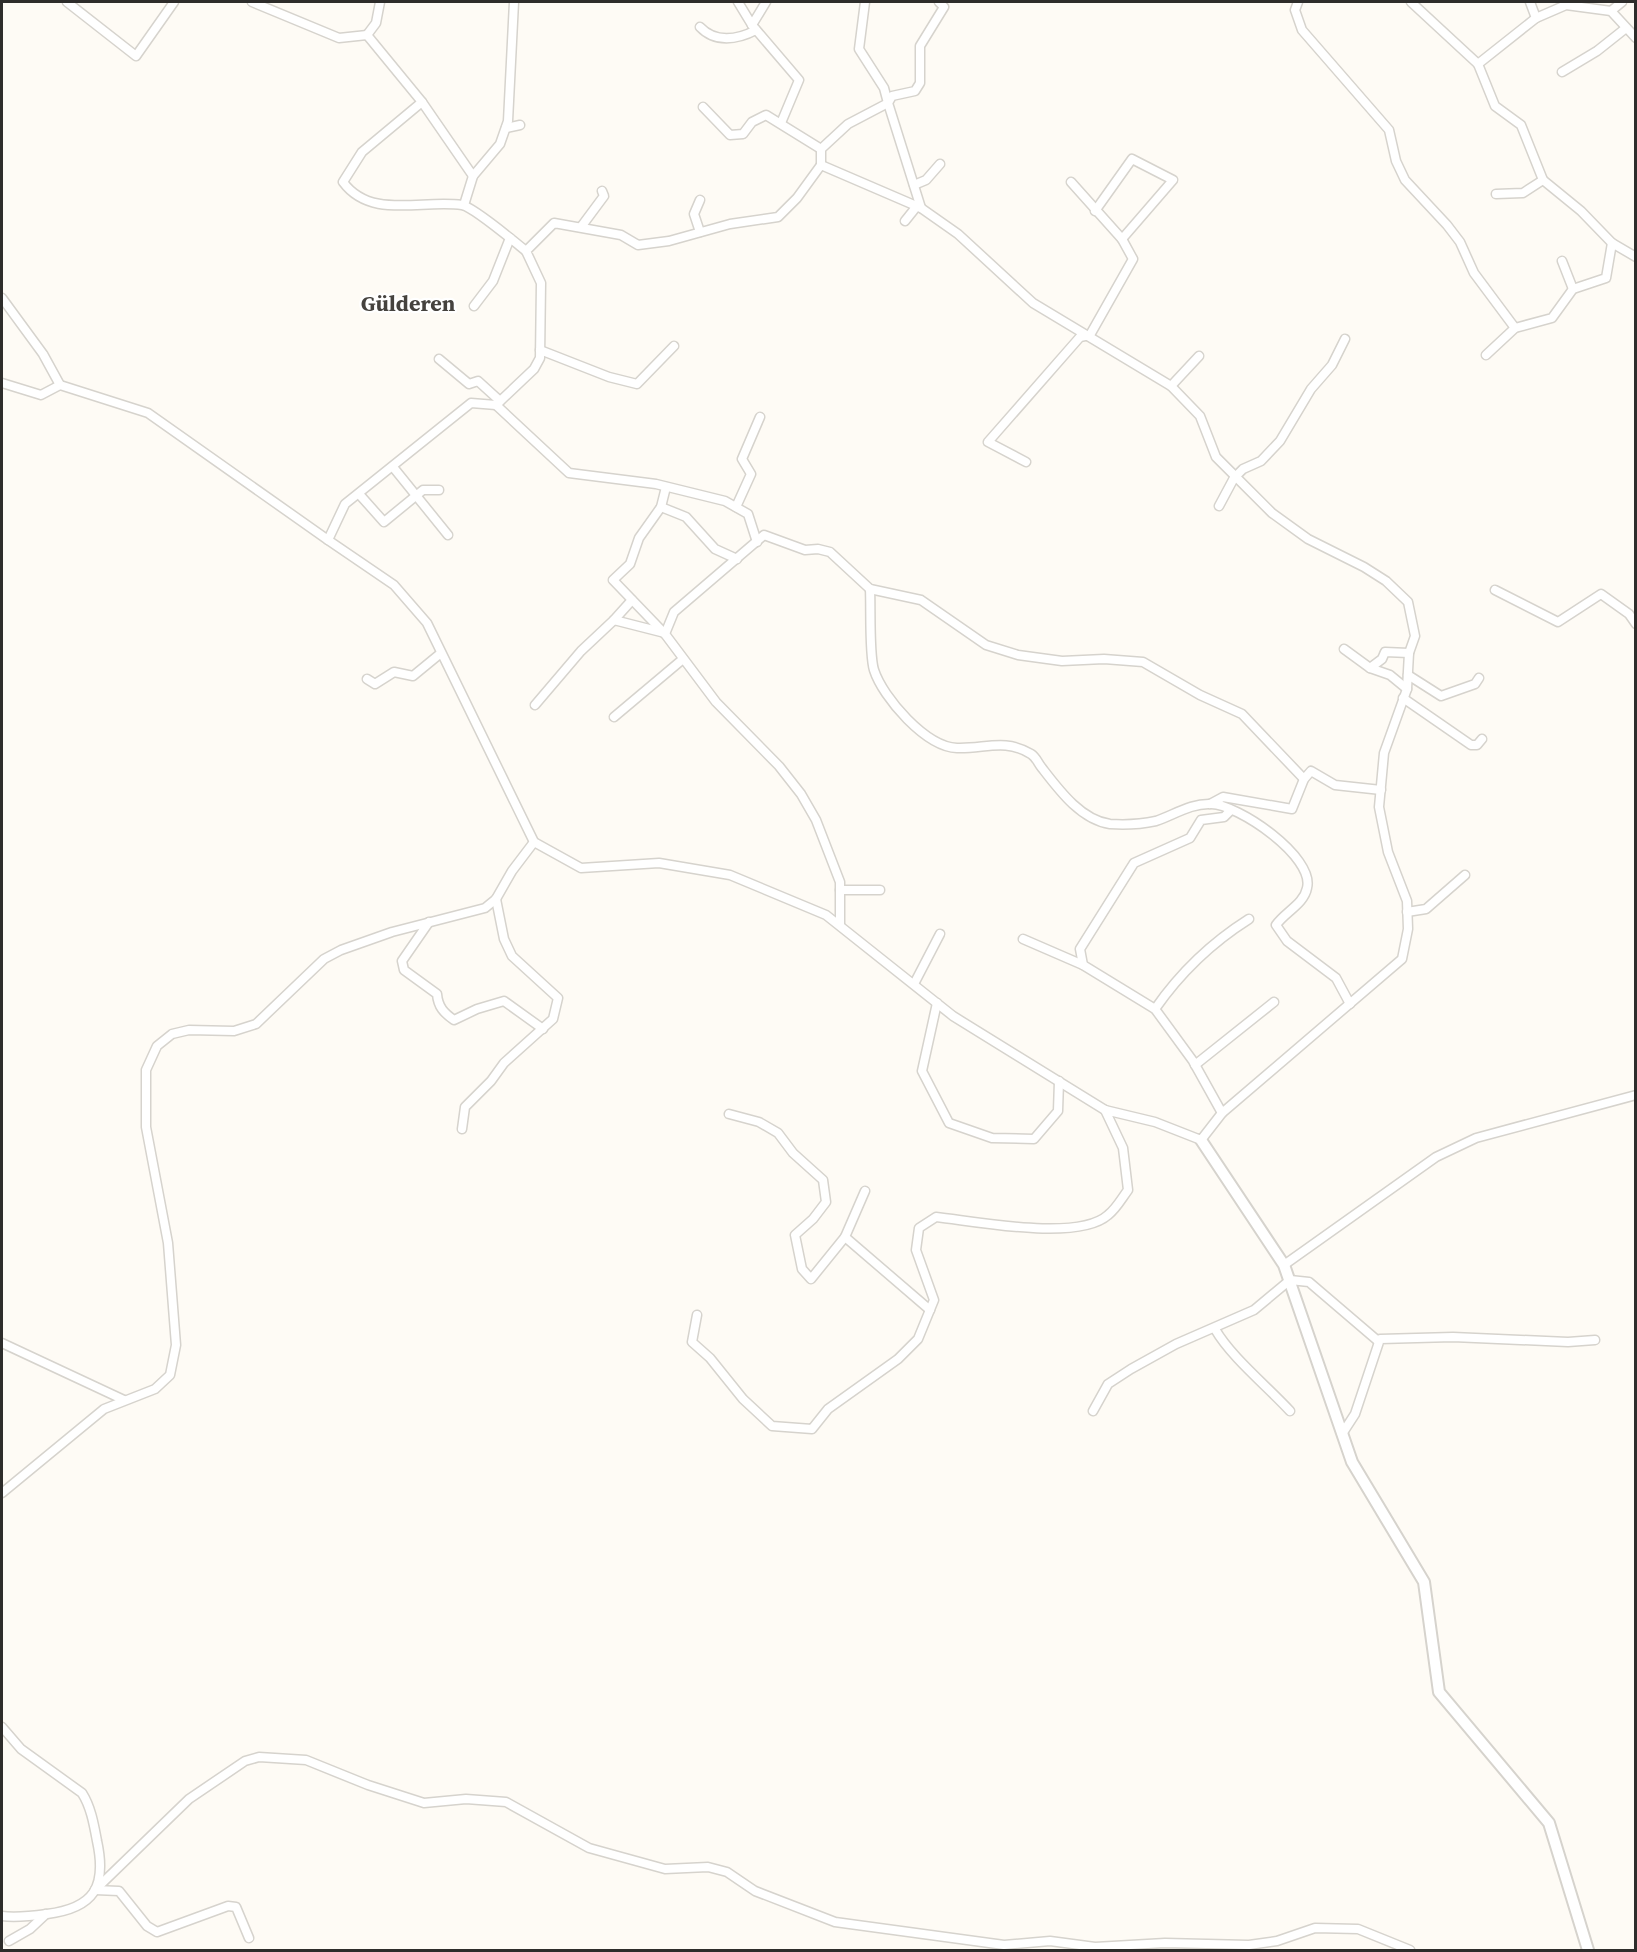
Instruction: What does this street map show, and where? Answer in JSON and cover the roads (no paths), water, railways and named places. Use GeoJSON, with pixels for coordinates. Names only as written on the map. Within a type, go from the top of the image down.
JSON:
{"type":"FeatureCollection","features":[{"type":"Feature","properties":{"kind":"street"},"geometry":{"type":"LineString","coordinates":[[67,2],[136,56],[174,2]]}},
{"type":"Feature","properties":{"kind":"street"},"geometry":{"type":"LineString","coordinates":[[252,2],[339,39],[367,35],[376,22],[380,2]]}},
{"type":"Feature","properties":{"kind":"street"},"geometry":{"type":"LineString","coordinates":[[464,205],[473,176],[501,144],[506,128],[514,42],[514,2]]}},
{"type":"Feature","properties":{"kind":"street"},"geometry":{"type":"LineString","coordinates":[[738,2],[754,28],[799,80],[782,123]]}},
{"type":"Feature","properties":{"kind":"street"},"geometry":{"type":"LineString","coordinates":[[700,27],[708,35],[716,38],[743,36],[754,28],[766,2]]}},
{"type":"Feature","properties":{"kind":"street"},"geometry":{"type":"LineString","coordinates":[[865,2],[859,49],[884,88],[919,207]]}},
{"type":"Feature","properties":{"kind":"street"},"geometry":{"type":"LineString","coordinates":[[526,251],[554,223],[621,235],[638,245],[669,241],[730,224],[778,217],[797,198],[821,165],[821,149],[848,124],[888,103],[892,96],[915,91],[921,83],[920,46],[944,7],[939,2]]}},
{"type":"Feature","properties":{"kind":"street"},"geometry":{"type":"LineString","coordinates":[[1298,2],[1295,10],[1302,30],[1389,130],[1396,161],[1405,180],[1448,225],[1460,242],[1474,273],[1515,328]]}},
{"type":"Feature","properties":{"kind":"street"},"geometry":{"type":"LineString","coordinates":[[1411,2],[1478,64],[1495,105],[1521,125],[1543,180],[1581,211],[1612,243],[1635,257]]}},
{"type":"Feature","properties":{"kind":"street"},"geometry":{"type":"LineString","coordinates":[[1530,2],[1536,18]]}},
{"type":"Feature","properties":{"kind":"street"},"geometry":{"type":"LineString","coordinates":[[1611,11],[1622,2]]}},
{"type":"Feature","properties":{"kind":"street"},"geometry":{"type":"LineString","coordinates":[[1478,64],[1536,18],[1566,5],[1611,11],[1635,38]]}},
{"type":"Feature","properties":{"kind":"street"},"geometry":{"type":"LineString","coordinates":[[1562,72],[1597,51],[1626,28]]}},
{"type":"Feature","properties":{"kind":"street"},"geometry":{"type":"LineString","coordinates":[[367,35],[422,102],[473,176]]}},
{"type":"Feature","properties":{"kind":"street"},"geometry":{"type":"LineString","coordinates":[[328,540],[345,504],[471,403],[498,403],[534,369],[540,350],[542,283],[526,251],[464,205],[378,204],[363,201],[343,182],[362,152],[422,102]]}},
{"type":"Feature","properties":{"kind":"street"},"geometry":{"type":"LineString","coordinates":[[703,107],[730,135],[743,134],[752,122],[766,115],[821,149]]}},
{"type":"Feature","properties":{"kind":"street"},"geometry":{"type":"LineString","coordinates":[[506,128],[520,125]]}},
{"type":"Feature","properties":{"kind":"street"},"geometry":{"type":"LineString","coordinates":[[1095,211],[1132,159],[1173,180],[1122,239]]}},
{"type":"Feature","properties":{"kind":"street"},"geometry":{"type":"LineString","coordinates":[[914,184],[926,180],[940,164]]}},
{"type":"Feature","properties":{"kind":"street"},"geometry":{"type":"LineString","coordinates":[[821,165],[919,207],[958,234],[1033,303],[1090,335],[1171,386],[1200,416],[1215,457],[1272,513],[1308,539],[1364,567],[1386,581],[1408,602],[1415,636],[1409,653],[1407,689],[1384,753],[1379,807],[1388,852],[1407,901],[1408,929],[1402,959],[1222,1113],[1201,1140]]}},
{"type":"Feature","properties":{"kind":"street"},"geometry":{"type":"LineString","coordinates":[[1497,194],[1523,193],[1543,180]]}},
{"type":"Feature","properties":{"kind":"street"},"geometry":{"type":"LineString","coordinates":[[1026,462],[988,442],[997,429],[1059,364],[1080,338],[1090,335],[1133,259],[1122,239],[1071,182]]}},
{"type":"Feature","properties":{"kind":"street"},"geometry":{"type":"LineString","coordinates":[[581,227],[604,196],[602,190]]}},
{"type":"Feature","properties":{"kind":"street"},"geometry":{"type":"LineString","coordinates":[[700,200],[694,214],[700,232]]}},
{"type":"Feature","properties":{"kind":"street"},"geometry":{"type":"LineString","coordinates":[[905,221],[919,207]]}},
{"type":"Feature","properties":{"kind":"street"},"geometry":{"type":"LineString","coordinates":[[474,306],[493,281],[510,238]]}},
{"type":"Feature","properties":{"kind":"street"},"geometry":{"type":"LineString","coordinates":[[1486,355],[1515,328],[1552,318],[1573,289],[1606,278],[1612,243]]}},
{"type":"Feature","properties":{"kind":"street"},"geometry":{"type":"LineString","coordinates":[[1562,261],[1573,289]]}},
{"type":"Feature","properties":{"kind":"street"},"geometry":{"type":"LineString","coordinates":[[2,297],[43,354],[60,385],[148,413],[394,585],[427,623],[534,842],[581,868],[659,862],[730,875],[826,915],[953,1016],[1105,1110],[1155,1122],[1201,1140],[1284,1265],[1352,1462],[1424,1582],[1439,1692],[1549,1823],[1588,1950]]}},
{"type":"Feature","properties":{"kind":"street"},"geometry":{"type":"LineString","coordinates":[[1219,506],[1234,478],[1243,469],[1261,461],[1280,441],[1311,389],[1332,365],[1345,339]]}},
{"type":"Feature","properties":{"kind":"street"},"geometry":{"type":"LineString","coordinates":[[540,350],[609,377],[637,384],[674,346]]}},
{"type":"Feature","properties":{"kind":"street"},"geometry":{"type":"LineString","coordinates":[[1171,386],[1199,356]]}},
{"type":"Feature","properties":{"kind":"street"},"geometry":{"type":"LineString","coordinates":[[439,359],[469,384],[478,381],[569,472],[666,487],[725,501],[748,514],[757,542]]}},
{"type":"Feature","properties":{"kind":"street"},"geometry":{"type":"LineString","coordinates":[[2,383],[41,395],[60,385]]}},
{"type":"Feature","properties":{"kind":"street"},"geometry":{"type":"LineString","coordinates":[[736,507],[751,474],[742,459],[760,417]]}},
{"type":"Feature","properties":{"kind":"street"},"geometry":{"type":"LineString","coordinates":[[393,467],[448,535]]}},
{"type":"Feature","properties":{"kind":"street"},"geometry":{"type":"LineString","coordinates":[[666,487],[661,507],[639,538],[630,564],[613,580],[665,634],[716,702],[779,766],[801,794],[816,820],[840,882],[840,925]]}},
{"type":"Feature","properties":{"kind":"street"},"geometry":{"type":"LineString","coordinates":[[359,494],[384,522],[423,490],[439,490]]}},
{"type":"Feature","properties":{"kind":"street"},"geometry":{"type":"LineString","coordinates":[[661,507],[686,517],[715,549],[737,559]]}},
{"type":"Feature","properties":{"kind":"street"},"geometry":{"type":"LineString","coordinates":[[665,634],[674,612],[764,535],[805,550],[818,549],[830,552],[870,589],[921,600],[986,645],[1018,655],[1062,661],[1104,659],[1143,662],[1200,694],[1242,714],[1304,779]]}},
{"type":"Feature","properties":{"kind":"street"},"geometry":{"type":"LineString","coordinates":[[870,589],[874,670],[895,705],[911,724],[930,738],[947,747],[956,748],[1007,743],[1018,747],[1034,755],[1064,794],[1086,815],[1110,824],[1145,823],[1198,804],[1210,804],[1230,810],[1268,832],[1285,845],[1299,860],[1307,874],[1307,889],[1302,899],[1282,916],[1276,925],[1287,941],[1336,978],[1350,1004]]}},
{"type":"Feature","properties":{"kind":"street"},"geometry":{"type":"LineString","coordinates":[[1496,590],[1558,622],[1601,594],[1629,614],[1635,624]]}},
{"type":"Feature","properties":{"kind":"street"},"geometry":{"type":"LineString","coordinates":[[535,705],[581,651],[632,600]]}},
{"type":"Feature","properties":{"kind":"street"},"geometry":{"type":"LineString","coordinates":[[614,620],[665,634]]}},
{"type":"Feature","properties":{"kind":"street"},"geometry":{"type":"LineString","coordinates":[[1344,650],[1370,668],[1390,675],[1407,689]]}},
{"type":"Feature","properties":{"kind":"street"},"geometry":{"type":"LineString","coordinates":[[1370,668],[1382,659],[1384,652],[1409,653]]}},
{"type":"Feature","properties":{"kind":"street"},"geometry":{"type":"LineString","coordinates":[[367,679],[375,684],[394,672],[413,676],[441,653]]}},
{"type":"Feature","properties":{"kind":"street"},"geometry":{"type":"LineString","coordinates":[[614,717],[683,659]]}},
{"type":"Feature","properties":{"kind":"street"},"geometry":{"type":"LineString","coordinates":[[1407,675],[1441,696],[1475,684],[1479,678]]}},
{"type":"Feature","properties":{"kind":"street"},"geometry":{"type":"LineString","coordinates":[[1403,698],[1471,745],[1477,745],[1482,739]]}},
{"type":"Feature","properties":{"kind":"street"},"geometry":{"type":"LineString","coordinates":[[1210,804],[1223,797],[1292,809],[1304,779],[1311,771],[1335,785],[1381,789]]}},
{"type":"Feature","properties":{"kind":"street"},"geometry":{"type":"LineString","coordinates":[[1083,965],[1080,949],[1134,863],[1190,838],[1201,820],[1224,817],[1230,810]]}},
{"type":"Feature","properties":{"kind":"street"},"geometry":{"type":"LineString","coordinates":[[2,1493],[104,1409],[155,1389],[170,1375],[176,1345],[168,1243],[146,1127],[146,1070],[157,1046],[172,1034],[189,1030],[234,1031],[256,1024],[324,959],[358,943],[485,908],[496,899],[512,871],[534,842]]}},
{"type":"Feature","properties":{"kind":"street"},"geometry":{"type":"LineString","coordinates":[[1407,912],[1426,909],[1465,875]]}},
{"type":"Feature","properties":{"kind":"street"},"geometry":{"type":"LineString","coordinates":[[840,890],[880,890]]}},
{"type":"Feature","properties":{"kind":"street"},"geometry":{"type":"LineString","coordinates":[[462,1129],[465,1107],[491,1081],[504,1063],[552,1019],[558,998],[512,956],[504,939],[496,899]]}},
{"type":"Feature","properties":{"kind":"street"},"geometry":{"type":"LineString","coordinates":[[1155,1010],[1169,988],[1211,946],[1249,919]]}},
{"type":"Feature","properties":{"kind":"street"},"geometry":{"type":"LineString","coordinates":[[429,922],[402,961],[404,970],[437,994],[438,1005],[448,1016],[454,1020],[504,1000],[543,1029]]}},
{"type":"Feature","properties":{"kind":"street"},"geometry":{"type":"LineString","coordinates":[[914,984],[940,934]]}},
{"type":"Feature","properties":{"kind":"street"},"geometry":{"type":"LineString","coordinates":[[1023,939],[1083,965],[1155,1010],[1195,1065],[1222,1113]]}},
{"type":"Feature","properties":{"kind":"street"},"geometry":{"type":"LineString","coordinates":[[1195,1065],[1274,1002]]}},
{"type":"Feature","properties":{"kind":"street"},"geometry":{"type":"LineString","coordinates":[[937,1003],[922,1071],[949,1123],[992,1138],[1034,1139],[1058,1111],[1059,1081]]}},
{"type":"Feature","properties":{"kind":"street"},"geometry":{"type":"LineString","coordinates":[[1284,1265],[1436,1157],[1476,1138],[1635,1095]]}},
{"type":"Feature","properties":{"kind":"street"},"geometry":{"type":"LineString","coordinates":[[698,1315],[692,1342],[710,1358],[742,1399],[772,1426],[812,1429],[828,1409],[898,1359],[918,1339],[934,1300],[916,1250],[919,1228],[936,1217],[1038,1229],[1082,1226],[1107,1216],[1128,1190],[1123,1148],[1105,1110]]}},
{"type":"Feature","properties":{"kind":"street"},"geometry":{"type":"LineString","coordinates":[[729,1114],[759,1122],[778,1133],[793,1153],[823,1180],[826,1202],[795,1235],[802,1269],[811,1279],[845,1237],[865,1191]]}},
{"type":"Feature","properties":{"kind":"street"},"geometry":{"type":"LineString","coordinates":[[845,1237],[930,1310]]}},
{"type":"Feature","properties":{"kind":"street"},"geometry":{"type":"LineString","coordinates":[[1093,1411],[1108,1384],[1176,1344],[1215,1329],[1254,1310],[1290,1280],[1309,1282],[1378,1341]]}},
{"type":"Feature","properties":{"kind":"street"},"geometry":{"type":"LineString","coordinates":[[1215,1329],[1226,1348],[1247,1365],[1290,1411]]}},
{"type":"Feature","properties":{"kind":"street"},"geometry":{"type":"LineString","coordinates":[[1378,1341],[1385,1338],[1453,1337],[1568,1342],[1595,1340]]}},
{"type":"Feature","properties":{"kind":"street"},"geometry":{"type":"LineString","coordinates":[[1342,1434],[1356,1414],[1378,1341]]}},
{"type":"Feature","properties":{"kind":"street"},"geometry":{"type":"LineString","coordinates":[[2,1343],[124,1400]]}},
{"type":"Feature","properties":{"kind":"street"},"geometry":{"type":"LineString","coordinates":[[2,1727],[21,1749],[44,1768],[70,1784],[88,1802],[100,1852],[95,1890]]}},
{"type":"Feature","properties":{"kind":"street"},"geometry":{"type":"LineString","coordinates":[[2,1916],[46,1914],[81,1906],[189,1799],[245,1761],[259,1757],[306,1760],[368,1785],[424,1803],[466,1799],[506,1802],[536,1817],[568,1839],[589,1848],[665,1869],[708,1868],[727,1872],[755,1891],[835,1922],[1004,1945],[1050,1941],[1095,1947],[1165,1943],[1249,1945],[1277,1941],[1315,1928],[1358,1929],[1410,1950]]}},
{"type":"Feature","properties":{"kind":"street"},"geometry":{"type":"LineString","coordinates":[[95,1890],[119,1891],[147,1926],[157,1932],[228,1906],[236,1907],[249,1938]]}},
{"type":"Feature","properties":{"kind":"street"},"geometry":{"type":"LineString","coordinates":[[9,1941],[30,1929],[46,1914]]}},
{"type":"Feature","properties":{"kind":"district","name":"Gülderen"},"geometry":{"type":"Point","coordinates":[408,303]}}]}
